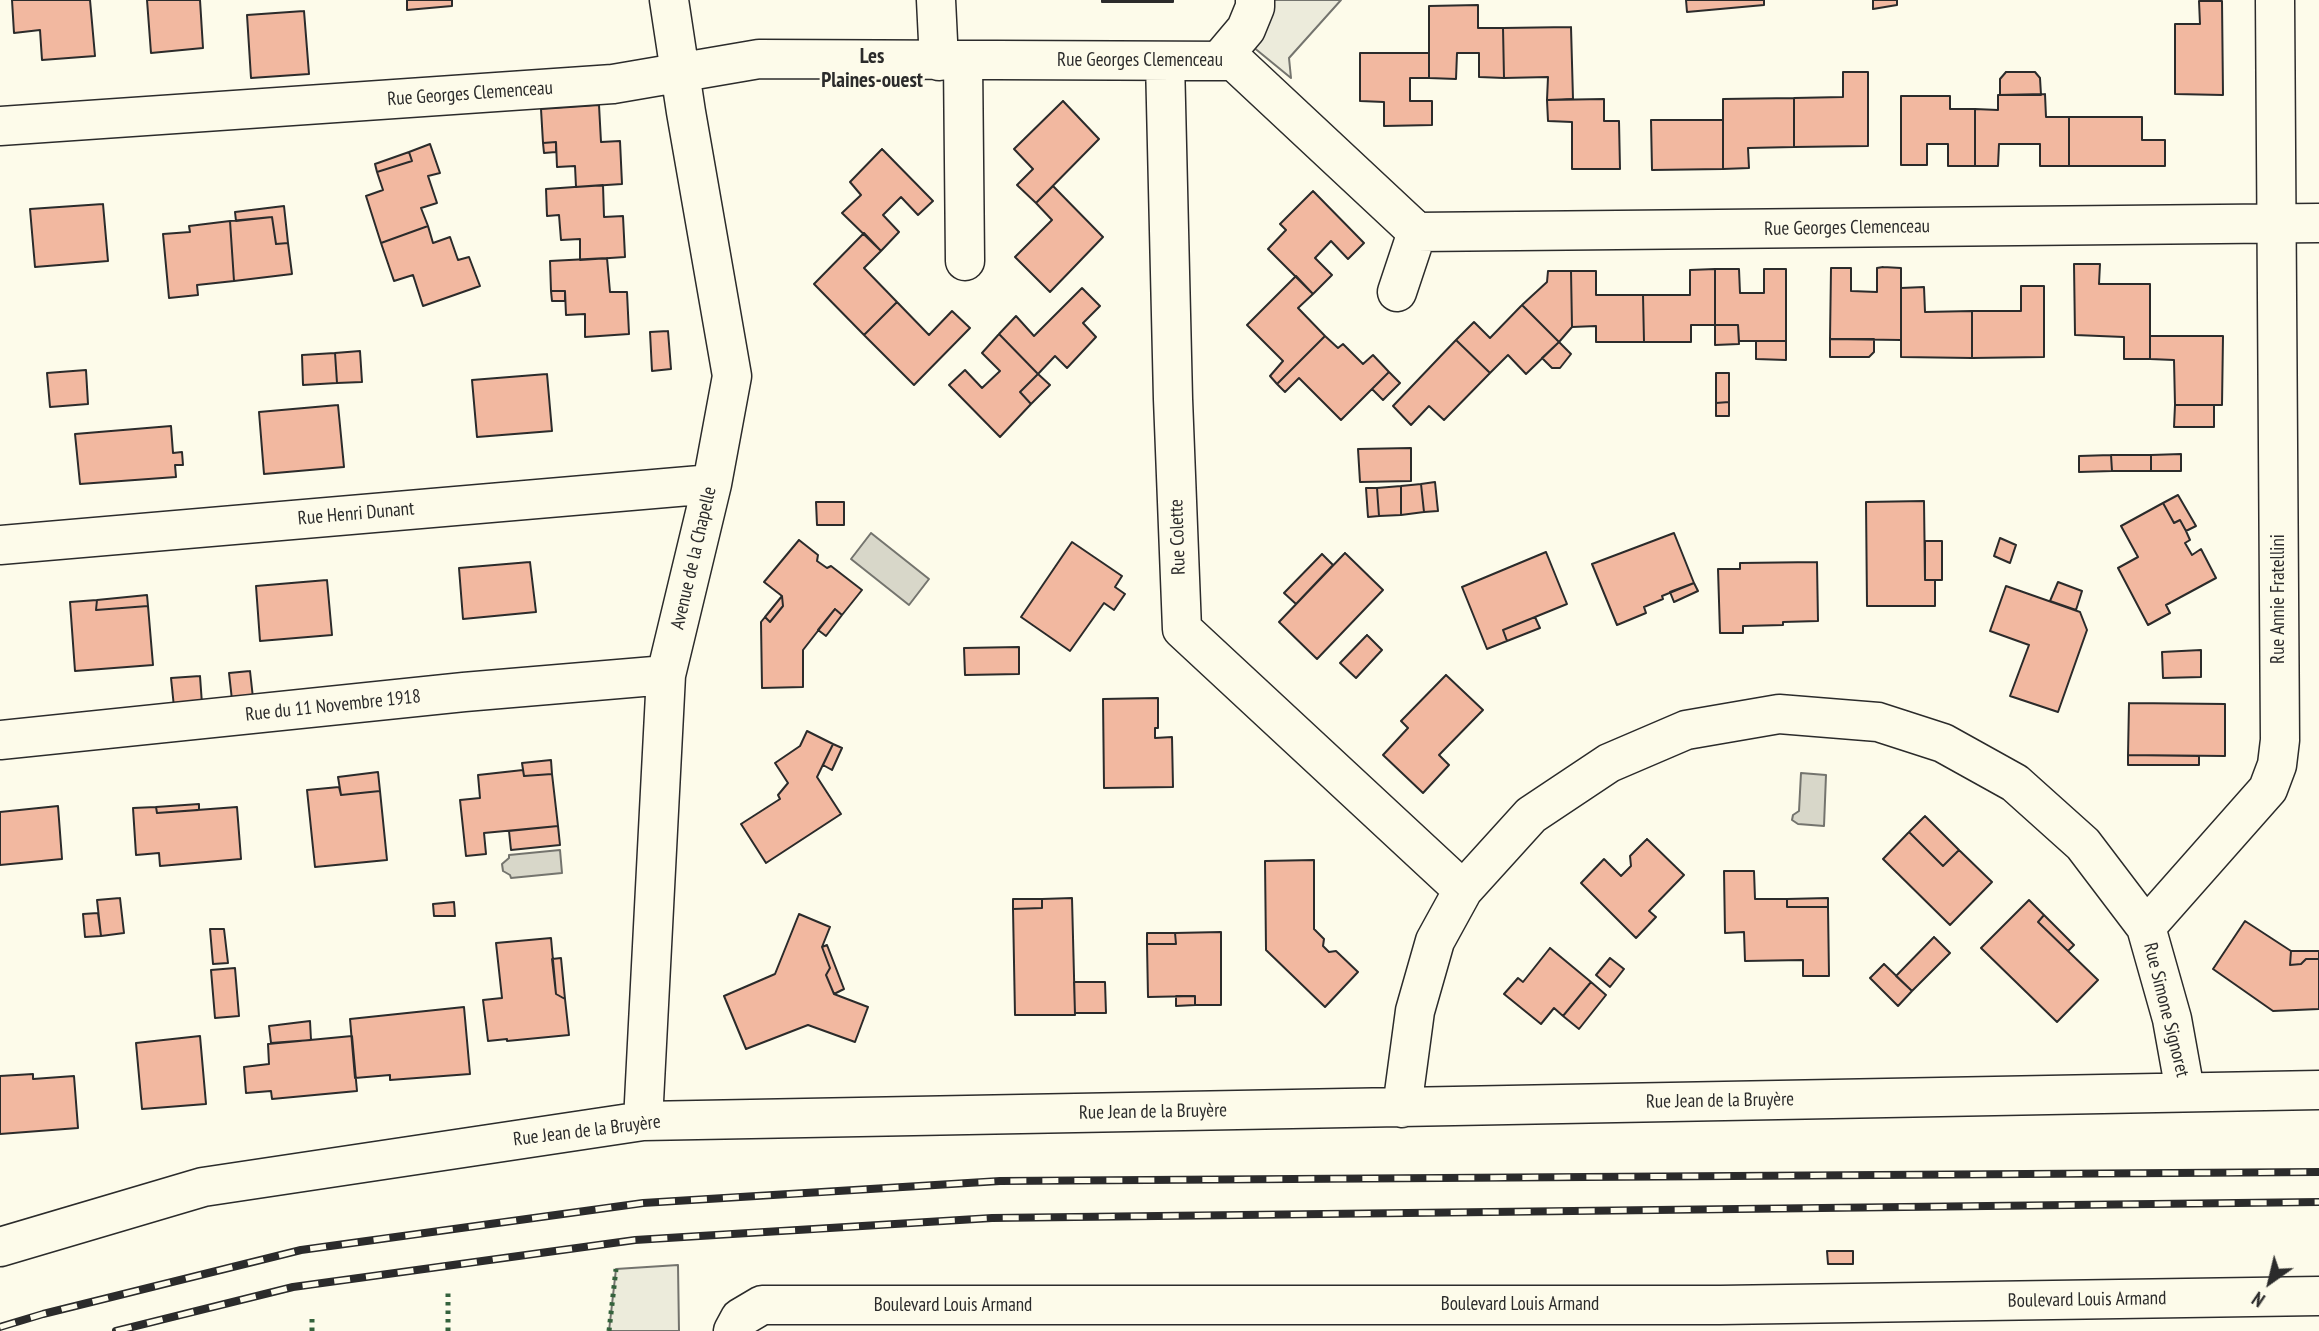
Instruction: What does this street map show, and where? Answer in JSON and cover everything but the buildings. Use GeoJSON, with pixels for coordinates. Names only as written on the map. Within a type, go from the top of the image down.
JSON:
{"type":"FeatureCollection","features":[{"type":"Feature","properties":{"kind":"street","name":"Avenue de la Chapelle"},"geometry":{"type":"LineString","coordinates":[[643,1121],[666,675],[712,484],[732,376],[679,73],[669,0]]}},
{"type":"Feature","properties":{"kind":"street"},"geometry":{"type":"LineString","coordinates":[[936,0],[951,61],[965,261]]}},
{"type":"Feature","properties":{"kind":"street"},"geometry":{"type":"LineString","coordinates":[[1219,61],[1246,29],[1255,0]]}},
{"type":"Feature","properties":{"kind":"street"},"geometry":{"type":"LineString","coordinates":[[2275,0],[2277,224]]}},
{"type":"Feature","properties":{"kind":"street","name":"Rue Georges Clemenceau"},"geometry":{"type":"LineString","coordinates":[[0,126],[613,84],[759,59],[1234,61],[1417,232],[2319,223]]}},
{"type":"Feature","properties":{"kind":"street","name":"Rue Colette"},"geometry":{"type":"LineString","coordinates":[[1165,61],[1173,400],[1182,629],[1463,890]]}},
{"type":"Feature","properties":{"kind":"street","name":"Rue Annie Fratellini"},"geometry":{"type":"LineString","coordinates":[[2146,927],[2268,789],[2277,765],[2280,740],[2277,224]]}},
{"type":"Feature","properties":{"kind":"street"},"geometry":{"type":"LineString","coordinates":[[1396,292],[1417,232]]}},
{"type":"Feature","properties":{"kind":"street","name":"Rue Henri Dunant"},"geometry":{"type":"LineString","coordinates":[[0,544],[712,484]]}},
{"type":"Feature","properties":{"kind":"street","name":"Rue du 11 Novembre 1918"},"geometry":{"type":"LineString","coordinates":[[0,740],[464,692],[666,675]]}},
{"type":"Feature","properties":{"kind":"street","name":"Rue Simone Signoret"},"geometry":{"type":"LineString","coordinates":[[1402,1108],[1415,1012],[1435,941],[1463,890],[1531,815],[1609,764],[1686,730],[1779,714],[1878,722],[1943,743],[2015,783],[2083,844],[2146,927],[2172,1019],[2185,1091]]}},
{"type":"Feature","properties":{"kind":"street","name":"Rue Jean de la Bruyère"},"geometry":{"type":"LineString","coordinates":[[0,1247],[203,1188],[643,1121],[2319,1090]]}},
{"type":"Feature","properties":{"kind":"street","name":"Boulevard Louis Armand"},"geometry":{"type":"LineString","coordinates":[[733,1331],[740,1318],[762,1305],[1788,1317],[2220,1315],[2319,1296]]}},
{"type":"Feature","properties":{"kind":"shaded area"},"geometry":{"type":"Polygon","coordinates":[[[1267,0],[1341,0],[1289,58],[1291,78],[1247,42],[1267,0]]]}},
{"type":"Feature","properties":{"kind":"shaded area"},"geometry":{"type":"Polygon","coordinates":[[[871,533],[929,579],[909,605],[851,559],[871,533]]]}},
{"type":"Feature","properties":{"kind":"shaded area"},"geometry":{"type":"Polygon","coordinates":[[[1801,773],[1826,775],[1824,826],[1798,824],[1792,820],[1793,815],[1799,811],[1801,773]]]}},
{"type":"Feature","properties":{"kind":"shaded area"},"geometry":{"type":"Polygon","coordinates":[[[560,850],[562,873],[511,878],[503,871],[502,864],[509,855],[560,850]]]}},
{"type":"Feature","properties":{"kind":"shaded area"},"geometry":{"type":"Polygon","coordinates":[[[678,1265],[679,1331],[609,1331],[616,1269],[678,1265]]]}},
{"type":"Feature","properties":{"kind":"railway"},"geometry":{"type":"LineString","coordinates":[[0,1327],[301,1250],[643,1203],[1000,1181],[2319,1172]]}},
{"type":"Feature","properties":{"kind":"railway"},"geometry":{"type":"LineString","coordinates":[[116,1331],[293,1287],[635,1240],[992,1218],[2319,1202]]}},
{"type":"Feature","properties":{"kind":"hedge"},"geometry":{"type":"LineString","coordinates":[[609,1331],[616,1269]]}},
{"type":"Feature","properties":{"kind":"hedge"},"geometry":{"type":"LineString","coordinates":[[448,1293],[448,1331]]}},
{"type":"Feature","properties":{"kind":"hedge"},"geometry":{"type":"LineString","coordinates":[[312,1314],[312,1331]]}},
{"type":"Feature","properties":{"kind":"district","name":"Les Plaines-ouest"},"geometry":{"type":"Point","coordinates":[872,69]}}]}
